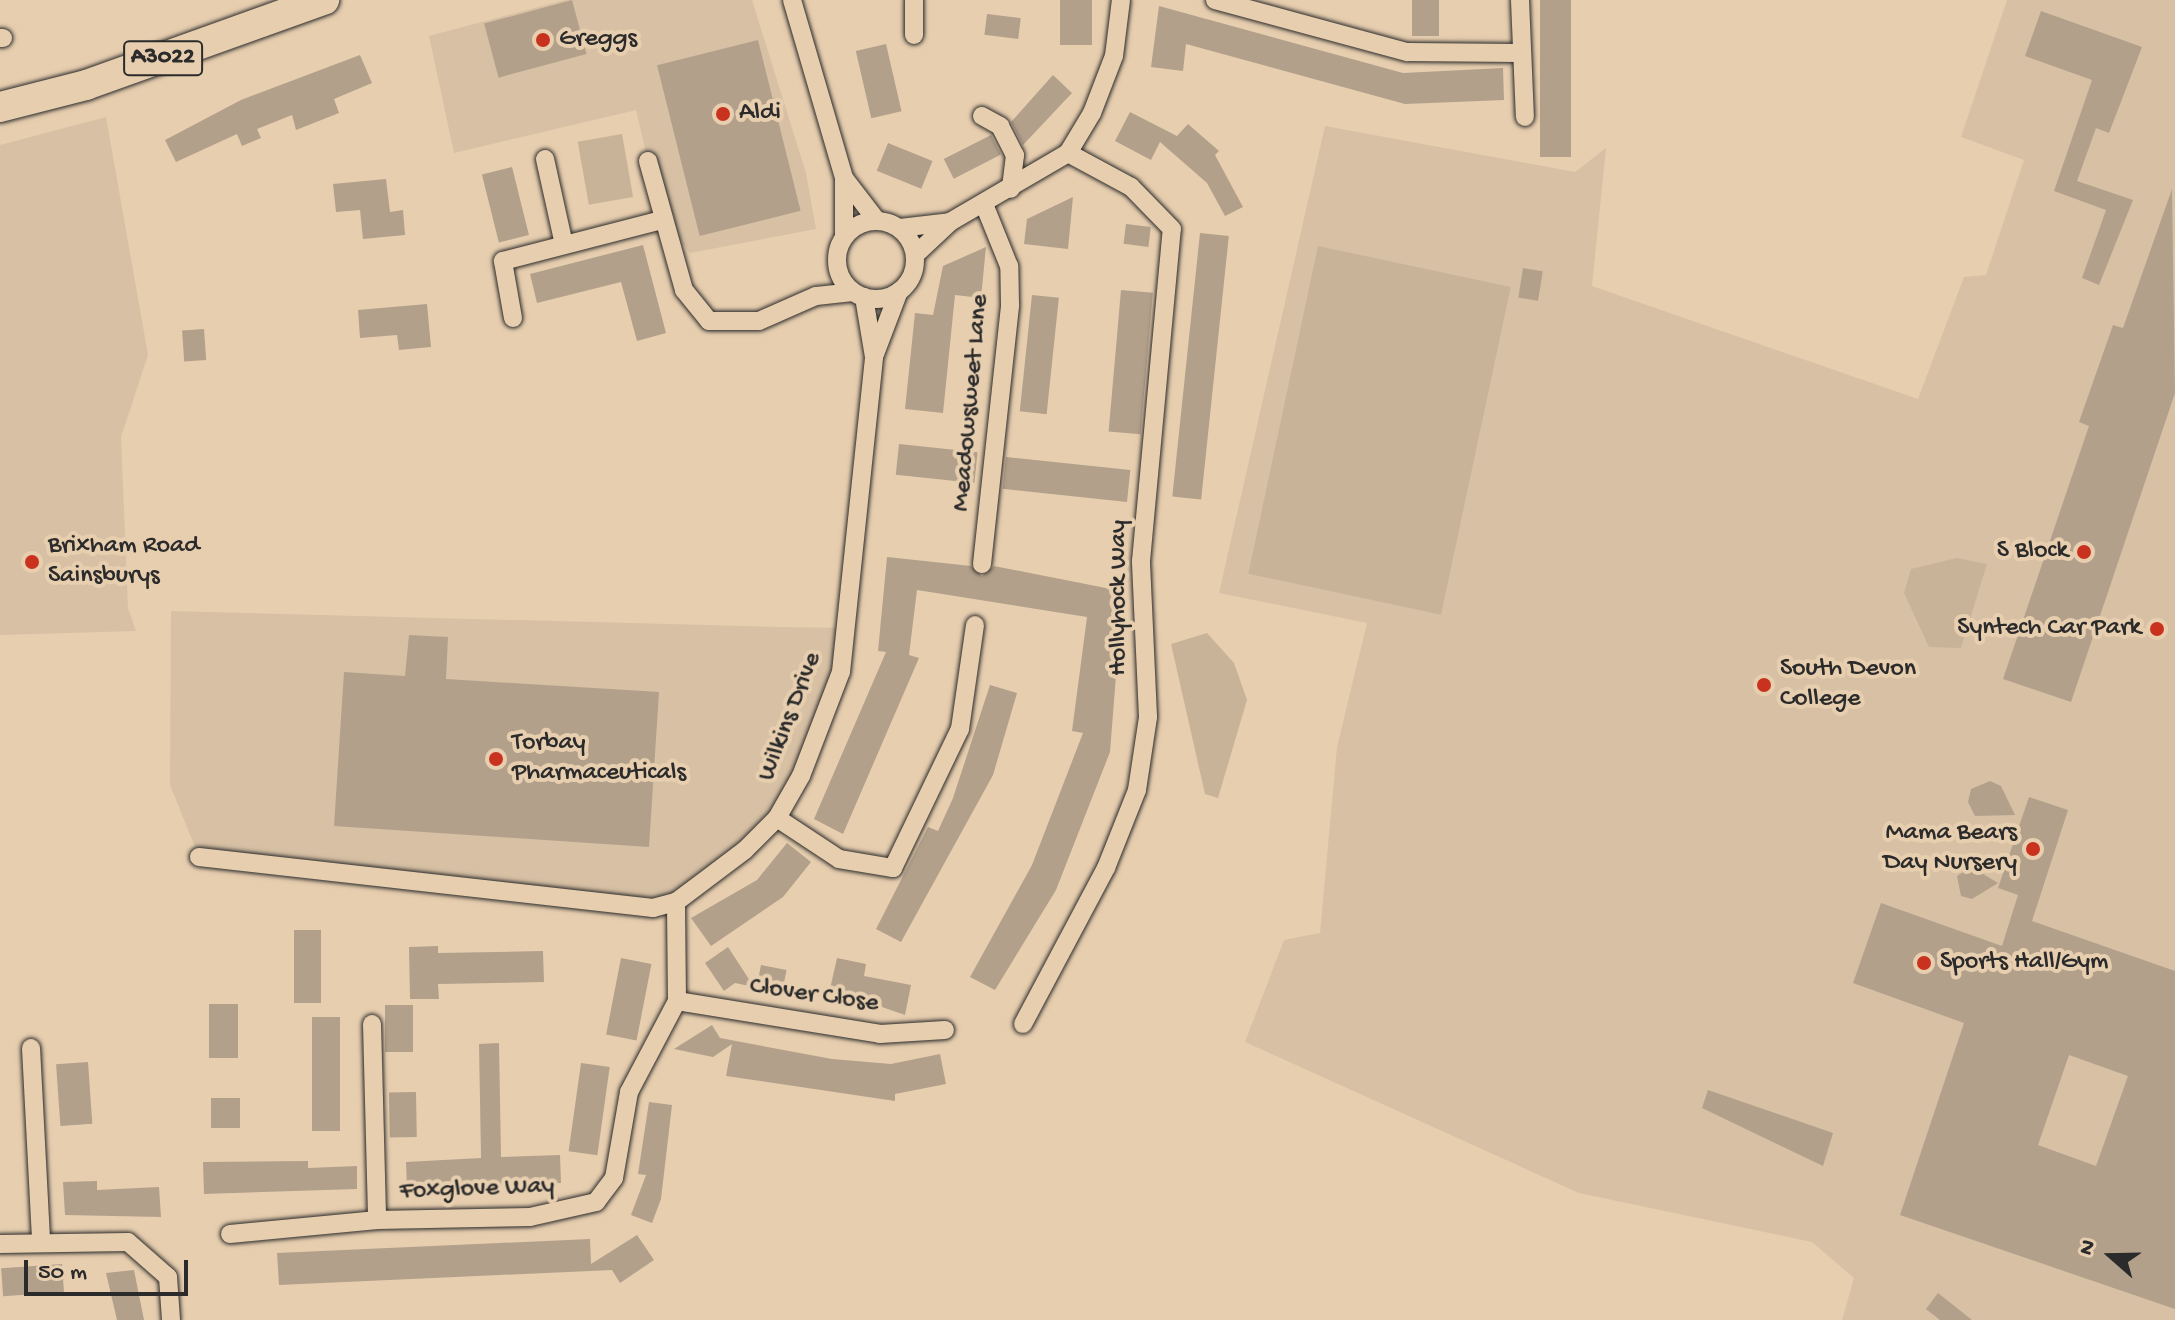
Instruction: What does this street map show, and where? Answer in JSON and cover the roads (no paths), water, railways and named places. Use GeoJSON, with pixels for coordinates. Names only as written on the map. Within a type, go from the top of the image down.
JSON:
{"type":"FeatureCollection","features":[{"type":"Feature","properties":{"kind":"main road","name":"A3022"},"geometry":{"type":"LineString","coordinates":[[0,107],[229,37],[324,0]]}},
{"type":"Feature","properties":{"kind":"street"},"geometry":{"type":"LineString","coordinates":[[792,0],[844,178],[844,237],[836,262],[816,296]]}},
{"type":"Feature","properties":{"kind":"street"},"geometry":{"type":"LineString","coordinates":[[914,0],[914,35]]}},
{"type":"Feature","properties":{"kind":"street"},"geometry":{"type":"LineString","coordinates":[[900,228],[915,255],[950,222],[1068,153],[1092,113],[1114,56],[1121,0]]}},
{"type":"Feature","properties":{"kind":"street"},"geometry":{"type":"LineString","coordinates":[[1215,0],[1280,6],[1407,52],[1519,53]]}},
{"type":"Feature","properties":{"kind":"street"},"geometry":{"type":"LineString","coordinates":[[1520,0],[1519,53],[1525,117]]}},
{"type":"Feature","properties":{"kind":"street"},"geometry":{"type":"LineString","coordinates":[[982,116],[1000,126],[1015,155],[1011,189]]}},
{"type":"Feature","properties":{"kind":"street","name":"Hollyhock Way"},"geometry":{"type":"LineString","coordinates":[[1023,1024],[1106,868],[1137,790],[1148,717],[1141,561],[1172,229],[1131,187],[1068,153]]}},
{"type":"Feature","properties":{"kind":"street"},"geometry":{"type":"LineString","coordinates":[[545,159],[564,245]]}},
{"type":"Feature","properties":{"kind":"street"},"geometry":{"type":"LineString","coordinates":[[648,161],[684,290],[709,321],[759,321],[816,296],[899,291]]}},
{"type":"Feature","properties":{"kind":"street"},"geometry":{"type":"LineString","coordinates":[[844,178],[877,221],[900,228],[950,222]]}},
{"type":"Feature","properties":{"kind":"street","name":"Meadowsweet Lane"},"geometry":{"type":"LineString","coordinates":[[982,564],[1010,305],[1009,266],[984,204]]}},
{"type":"Feature","properties":{"kind":"street"},"geometry":{"type":"LineString","coordinates":[[513,318],[503,261],[662,220]]}},
{"type":"Feature","properties":{"kind":"street"},"geometry":{"type":"LineString","coordinates":[[844,237],[877,221]]}},
{"type":"Feature","properties":{"kind":"street","name":"Wilkins Drive"},"geometry":{"type":"LineString","coordinates":[[676,902],[777,818],[801,776],[844,657],[874,357],[899,291],[912,274],[915,255]]}},
{"type":"Feature","properties":{"kind":"street","name":"Wilkins Drive"},"geometry":{"type":"LineString","coordinates":[[836,262],[859,295],[874,357]]}},
{"type":"Feature","properties":{"kind":"street"},"geometry":{"type":"LineString","coordinates":[[777,818],[839,859],[878,870],[893,868],[909,843],[960,729],[975,625]]}},
{"type":"Feature","properties":{"kind":"street"},"geometry":{"type":"LineString","coordinates":[[199,857],[616,906],[676,902],[677,1001]]}},
{"type":"Feature","properties":{"kind":"street","name":"Clover Close"},"geometry":{"type":"LineString","coordinates":[[677,1001],[880,1034],[945,1030]]}},
{"type":"Feature","properties":{"kind":"street","name":"Foxglove Way"},"geometry":{"type":"LineString","coordinates":[[230,1234],[377,1220],[530,1217],[596,1202],[614,1178],[629,1092],[677,1001]]}},
{"type":"Feature","properties":{"kind":"street","name":"Foxglove Way"},"geometry":{"type":"LineString","coordinates":[[372,1024],[377,1220]]}},
{"type":"Feature","properties":{"kind":"street"},"geometry":{"type":"LineString","coordinates":[[31,1048],[41,1240]]}},
{"type":"Feature","properties":{"kind":"street"},"geometry":{"type":"LineString","coordinates":[[0,1244],[41,1240],[128,1242],[168,1277],[171,1320]]}},
{"type":"Feature","properties":{"kind":"place","name":"Greggs"},"geometry":{"type":"Point","coordinates":[543,40]}},
{"type":"Feature","properties":{"kind":"place","name":"Aldi"},"geometry":{"type":"Point","coordinates":[723,114]}},
{"type":"Feature","properties":{"kind":"place","name":"S Block"},"geometry":{"type":"Point","coordinates":[2084,552]}},
{"type":"Feature","properties":{"kind":"place","name":"Brixham Road Sainsburys"},"geometry":{"type":"Point","coordinates":[32,562]}},
{"type":"Feature","properties":{"kind":"place","name":"Syntech Car Park"},"geometry":{"type":"Point","coordinates":[2157,629]}},
{"type":"Feature","properties":{"kind":"place","name":"South Devon College"},"geometry":{"type":"Point","coordinates":[1764,685]}},
{"type":"Feature","properties":{"kind":"place","name":"Torbay Pharmaceuticals"},"geometry":{"type":"Point","coordinates":[496,759]}},
{"type":"Feature","properties":{"kind":"place","name":"Mama Bears Day Nursery"},"geometry":{"type":"Point","coordinates":[2033,849]}},
{"type":"Feature","properties":{"kind":"place","name":"Sports Hall/Gym"},"geometry":{"type":"Point","coordinates":[1924,963]}}]}
